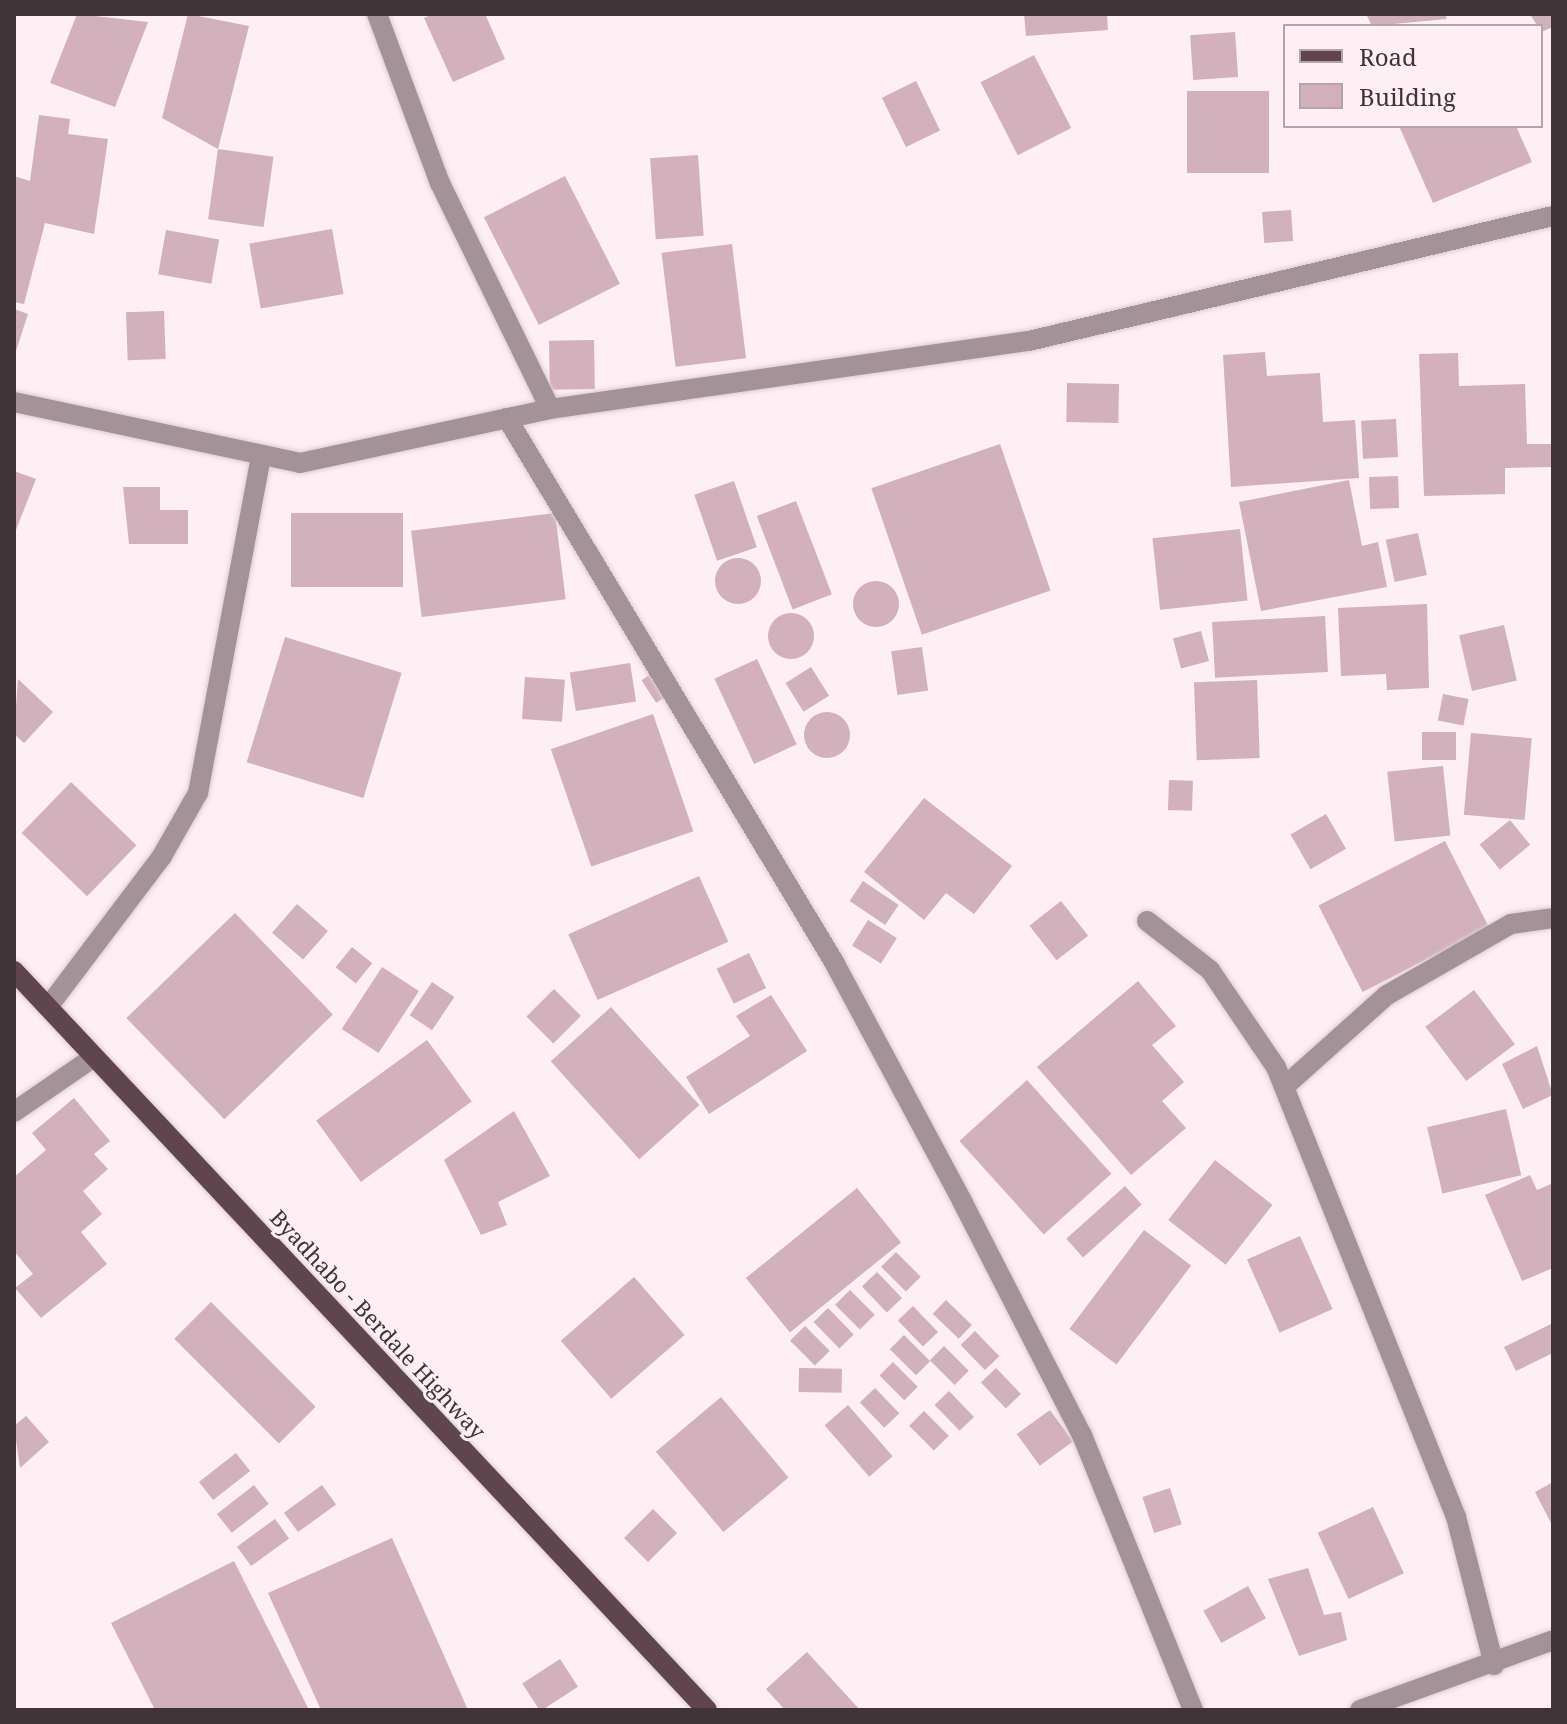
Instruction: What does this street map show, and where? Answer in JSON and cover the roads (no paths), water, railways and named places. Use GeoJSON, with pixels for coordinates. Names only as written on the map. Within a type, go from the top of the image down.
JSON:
{"type":"FeatureCollection","features":[{"type":"Feature","properties":{"kind":"main road","name":"Byadhabo - Berdale Highway"},"geometry":{"type":"LineString","coordinates":[[14,971],[707,1710]]}},
{"type":"Feature","properties":{"kind":"street"},"geometry":{"type":"LineString","coordinates":[[377,14],[440,183],[550,409]]}},
{"type":"Feature","properties":{"kind":"street"},"geometry":{"type":"LineString","coordinates":[[14,402],[300,463],[550,409],[1029,341],[1553,216]]}},
{"type":"Feature","properties":{"kind":"street"},"geometry":{"type":"LineString","coordinates":[[507,418],[834,962],[962,1201],[1082,1435],[1193,1710]]}},
{"type":"Feature","properties":{"kind":"street"},"geometry":{"type":"LineString","coordinates":[[48,1007],[162,856],[198,793],[261,455]]}},
{"type":"Feature","properties":{"kind":"street"},"geometry":{"type":"LineString","coordinates":[[1284,1087],[1387,995],[1511,924],[1553,918]]}},
{"type":"Feature","properties":{"kind":"street"},"geometry":{"type":"LineString","coordinates":[[1147,921],[1210,970],[1284,1087],[1456,1517],[1494,1665]]}},
{"type":"Feature","properties":{"kind":"street"},"geometry":{"type":"LineString","coordinates":[[14,1112],[94,1057]]}},
{"type":"Feature","properties":{"kind":"street"},"geometry":{"type":"LineString","coordinates":[[1360,1710],[1494,1665],[1553,1640]]}}]}
